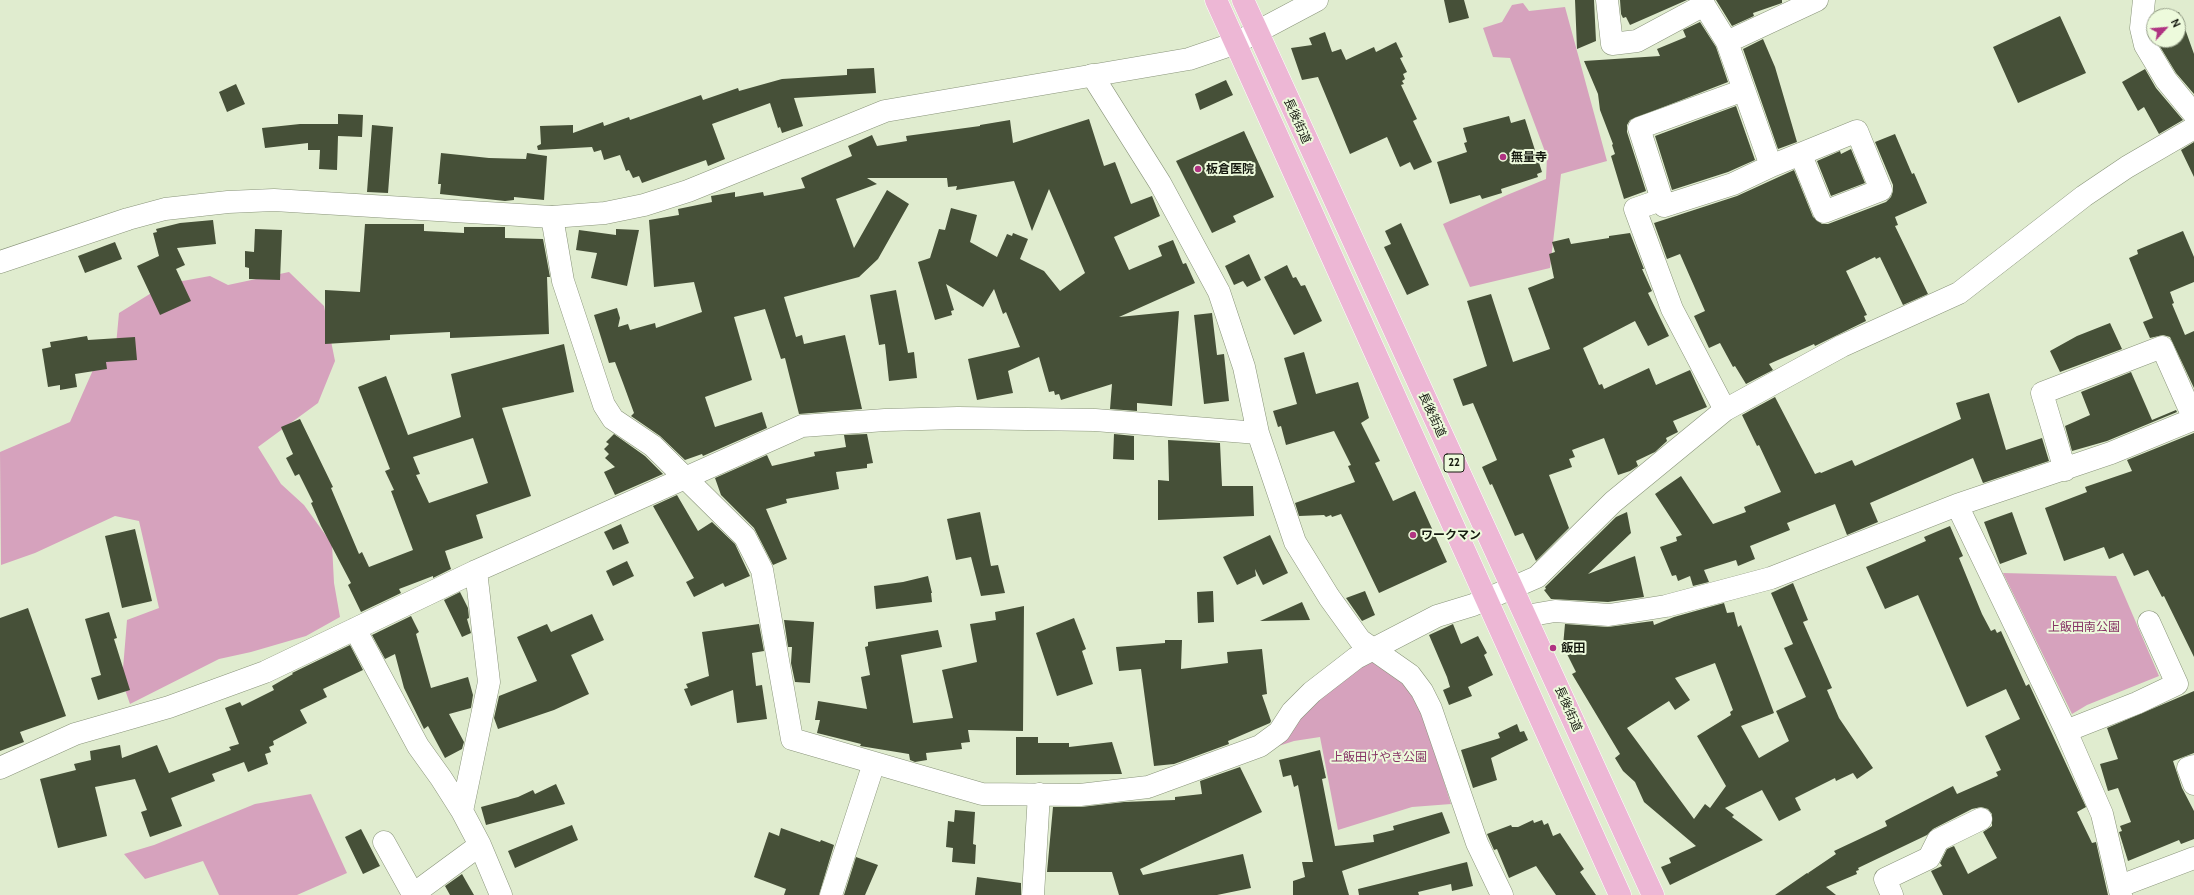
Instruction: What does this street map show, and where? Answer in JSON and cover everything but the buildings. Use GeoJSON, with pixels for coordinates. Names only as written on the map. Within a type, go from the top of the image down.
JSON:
{"type":"FeatureCollection","features":[{"type":"Feature","properties":{"kind":"main road","name":"長後街道"},"geometry":{"type":"LineString","coordinates":[[1216,0],[1620,895]]}},
{"type":"Feature","properties":{"kind":"main road","name":"長後街道"},"geometry":{"type":"LineString","coordinates":[[1243,0],[1653,895]]}},
{"type":"Feature","properties":{"kind":"street"},"geometry":{"type":"LineString","coordinates":[[0,262],[150,213],[173,208],[228,202],[274,200],[552,217],[604,213],[644,205],[681,193],[885,111],[1189,59],[1236,43],[1317,0]]}},
{"type":"Feature","properties":{"kind":"street"},"geometry":{"type":"LineString","coordinates":[[1607,0],[1612,44],[1637,42],[1704,5],[1727,42],[1771,166]]}},
{"type":"Feature","properties":{"kind":"street"},"geometry":{"type":"LineString","coordinates":[[1727,42],[1818,0]]}},
{"type":"Feature","properties":{"kind":"street"},"geometry":{"type":"LineString","coordinates":[[2144,0],[2141,28],[2145,45],[2166,80],[2194,114]]}},
{"type":"Feature","properties":{"kind":"street"},"geometry":{"type":"LineString","coordinates":[[1092,75],[1160,183],[1219,292],[1244,367],[1258,433],[1294,542],[1329,597],[1360,640],[1410,675],[1422,691],[1431,709],[1477,843],[1502,895]]}},
{"type":"Feature","properties":{"kind":"street"},"geometry":{"type":"LineString","coordinates":[[1744,90],[1639,128],[1664,206],[1733,184],[1771,166],[1801,155]]}},
{"type":"Feature","properties":{"kind":"street"},"geometry":{"type":"LineString","coordinates":[[552,217],[563,281],[604,405],[612,419],[653,446],[745,537],[762,570],[792,739],[982,794],[1080,794],[1148,787],[1252,750],[1280,732],[1292,712],[1312,692],[1356,658],[1436,616],[1473,605],[1487,598],[1513,589],[1537,577],[1613,502],[1725,410],[1842,346],[1959,293],[2084,196],[2127,167],[2194,128]]}},
{"type":"Feature","properties":{"kind":"street"},"geometry":{"type":"LineString","coordinates":[[1661,200],[1634,209],[1672,309],[1725,410]]}},
{"type":"Feature","properties":{"kind":"street"},"geometry":{"type":"LineString","coordinates":[[1526,616],[1555,611],[1609,615],[1666,606],[1771,578],[1957,505],[2065,470],[2194,419],[2162,347],[2042,394],[2065,470]]}},
{"type":"Feature","properties":{"kind":"street"},"geometry":{"type":"LineString","coordinates":[[0,768],[75,734],[169,707],[265,672],[476,571],[802,426],[885,420],[958,418],[1095,420],[1258,433]]}},
{"type":"Feature","properties":{"kind":"street"},"geometry":{"type":"LineString","coordinates":[[1957,505],[2066,731],[2102,814],[2121,890],[2194,858]]}},
{"type":"Feature","properties":{"kind":"street"},"geometry":{"type":"LineString","coordinates":[[462,811],[489,682],[476,571]]}},
{"type":"Feature","properties":{"kind":"street"},"geometry":{"type":"LineString","coordinates":[[2066,731],[2137,703],[2177,684],[2149,622]]}},
{"type":"Feature","properties":{"kind":"street"},"geometry":{"type":"LineString","coordinates":[[355,629],[418,746],[462,811],[480,845],[501,895]]}},
{"type":"Feature","properties":{"kind":"street"},"geometry":{"type":"LineString","coordinates":[[832,895],[874,763]]}},
{"type":"Feature","properties":{"kind":"street"},"geometry":{"type":"LineString","coordinates":[[2194,766],[2188,768],[2194,784]]}},
{"type":"Feature","properties":{"kind":"street"},"geometry":{"type":"LineString","coordinates":[[1033,895],[1039,794]]}},
{"type":"Feature","properties":{"kind":"street"},"geometry":{"type":"LineString","coordinates":[[1892,895],[1885,879],[1929,858],[1938,840],[1981,819]]}},
{"type":"Feature","properties":{"kind":"street"},"geometry":{"type":"LineString","coordinates":[[384,842],[413,895],[480,845]]}},
{"type":"Feature","properties":{"kind":"green space"},"geometry":{"type":"Polygon","coordinates":[[[1523,3],[1529,11],[1565,7],[1607,161],[1561,174],[1550,268],[1470,287],[1443,224],[1546,179],[1547,157],[1510,58],[1493,57],[1483,28],[1502,22],[1512,5],[1523,3]]]}},
{"type":"Feature","properties":{"kind":"green space"},"geometry":{"type":"Polygon","coordinates":[[[289,272],[324,306],[335,361],[318,403],[258,447],[281,484],[304,505],[332,544],[334,583],[340,617],[306,636],[251,652],[219,659],[130,704],[122,681],[127,620],[159,608],[139,521],[115,516],[35,553],[1,565],[0,452],[70,422],[93,370],[115,356],[119,313],[166,284],[210,276],[228,285],[289,272]]]}},
{"type":"Feature","properties":{"kind":"green space","name":"上飯田南公園"},"geometry":{"type":"Polygon","coordinates":[[[2003,573],[2116,576],[2159,676],[2087,705],[2072,714],[2003,573]]]}},
{"type":"Feature","properties":{"kind":"green space","name":"上飯田けやき公園"},"geometry":{"type":"Polygon","coordinates":[[[1368,655],[1407,685],[1421,709],[1451,804],[1412,807],[1338,830],[1320,737],[1294,741],[1269,749],[1308,702],[1368,655]]]}},
{"type":"Feature","properties":{"kind":"green space"},"geometry":{"type":"Polygon","coordinates":[[[311,794],[347,873],[297,895],[219,895],[203,861],[145,879],[124,854],[154,845],[255,804],[311,794]]]}},
{"type":"Feature","properties":{"kind":"place","name":"無量寺"},"geometry":{"type":"Point","coordinates":[1503,157]}},
{"type":"Feature","properties":{"kind":"place","name":"板倉医院"},"geometry":{"type":"Point","coordinates":[1198,169]}},
{"type":"Feature","properties":{"kind":"place","name":"ワークマン"},"geometry":{"type":"Point","coordinates":[1413,535]}},
{"type":"Feature","properties":{"kind":"place","name":"飯田"},"geometry":{"type":"Point","coordinates":[1553,648]}}]}
